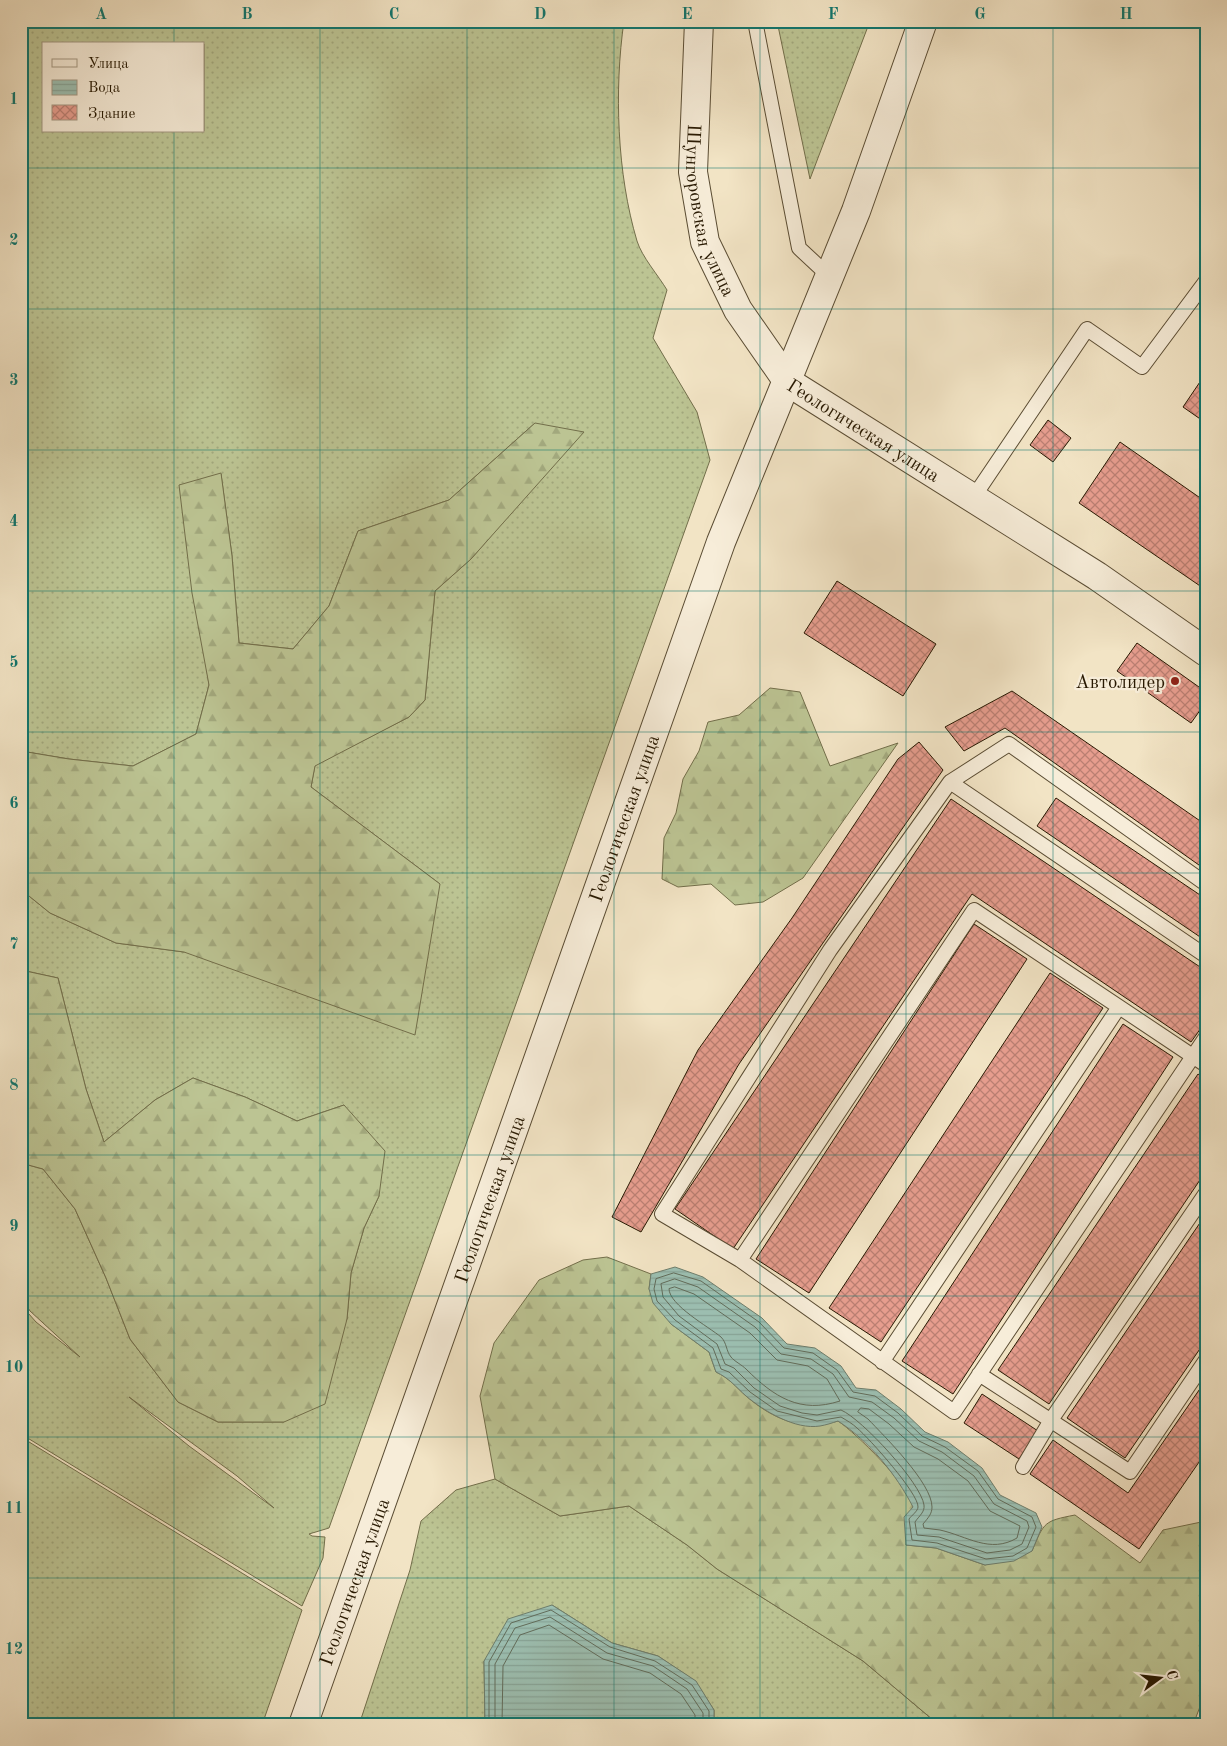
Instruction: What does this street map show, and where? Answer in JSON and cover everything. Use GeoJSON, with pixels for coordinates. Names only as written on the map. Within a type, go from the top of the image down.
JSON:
{"type":"FeatureCollection","features":[{"type":"Feature","properties":{"kind":"street","name":"Шунгоровская улица"},"geometry":{"type":"LineString","coordinates":[[699,21],[693,172],[705,242],[738,310],[788,382]]}},
{"type":"Feature","properties":{"kind":"street"},"geometry":{"type":"LineString","coordinates":[[788,382],[856,211],[923,21]]}},
{"type":"Feature","properties":{"kind":"street","name":"Геологическая улица"},"geometry":{"type":"LineString","coordinates":[[303,1725],[721,542],[788,382],[1097,576],[1206,652]]}},
{"type":"Feature","properties":{"kind":"lane"},"geometry":{"type":"LineString","coordinates":[[755,21],[799,248],[830,277]]}},
{"type":"Feature","properties":{"kind":"lane"},"geometry":{"type":"LineString","coordinates":[[973,498],[1087,329],[1142,366],[1206,281]]}},
{"type":"Feature","properties":{"kind":"lane"},"geometry":{"type":"LineString","coordinates":[[1206,884],[1010,744],[950,782],[830,950],[662,1214],[740,1260],[954,1412],[1206,1037]]}},
{"type":"Feature","properties":{"kind":"lane"},"geometry":{"type":"LineString","coordinates":[[950,782],[1206,956]]}},
{"type":"Feature","properties":{"kind":"lane"},"geometry":{"type":"LineString","coordinates":[[740,1260],[974,910],[1206,1065]]}},
{"type":"Feature","properties":{"kind":"lane"},"geometry":{"type":"LineString","coordinates":[[882,1362],[1119,1007]]}},
{"type":"Feature","properties":{"kind":"lane"},"geometry":{"type":"LineString","coordinates":[[1023,1467],[1051,1420],[1206,1193]]}},
{"type":"Feature","properties":{"kind":"lane"},"geometry":{"type":"LineString","coordinates":[[979,1374],[1130,1472],[1206,1360]]}},
{"type":"Feature","properties":{"kind":"green space"},"geometry":{"type":"Polygon","coordinates":[[[21,21],[624,21],[618,103],[621,160],[625,188],[639,247],[667,290],[653,338],[697,412],[710,460],[329,1528],[309,1534],[325,1537],[323,1558],[302,1606],[21,1434],[21,1305],[36,1322],[80,1357],[30,1311],[21,1296],[21,1163],[43,1169],[75,1209],[106,1278],[130,1339],[178,1402],[218,1422],[284,1422],[347,1319],[351,1273],[364,1228],[379,1196],[344,1105],[297,1121],[245,1097],[193,1078],[155,1100],[104,1142],[86,1089],[58,978],[21,970],[21,895],[29,896],[50,913],[116,943],[184,952],[440,884],[311,787],[315,765],[409,717],[425,700],[435,591],[471,559],[505,520],[535,423],[449,500],[358,531],[329,606],[293,649],[239,643],[232,556],[221,474],[204,650],[209,685],[196,734],[133,766],[69,759],[21,751],[21,21]],[[129,1397],[189,1446],[274,1508],[237,1476],[129,1397]]]}},
{"type":"Feature","properties":{"kind":"green space"},"geometry":{"type":"Polygon","coordinates":[[[777,21],[870,21],[810,179],[777,21]]]}},
{"type":"Feature","properties":{"kind":"green space"},"geometry":{"type":"Polygon","coordinates":[[[535,423],[584,432],[471,559],[435,591],[425,700],[409,717],[315,766],[311,787],[440,884],[415,1035],[184,952],[116,943],[50,913],[29,896],[21,895],[21,751],[69,759],[133,766],[196,734],[209,685],[192,593],[179,485],[221,473],[232,556],[239,643],[293,649],[329,606],[358,531],[449,500],[535,423]]]}},
{"type":"Feature","properties":{"kind":"green space"},"geometry":{"type":"Polygon","coordinates":[[[770,688],[800,692],[830,766],[898,743],[803,878],[763,902],[735,905],[711,884],[678,887],[662,879],[664,838],[676,813],[683,779],[699,751],[708,722],[739,715],[770,688]]]}},
{"type":"Feature","properties":{"kind":"green space"},"geometry":{"type":"Polygon","coordinates":[[[21,970],[58,978],[86,1089],[104,1142],[155,1100],[193,1078],[245,1097],[297,1121],[344,1105],[385,1151],[379,1196],[364,1228],[351,1273],[347,1319],[325,1404],[284,1422],[218,1422],[178,1402],[130,1339],[106,1278],[75,1209],[43,1169],[21,1163],[21,970]]]}},
{"type":"Feature","properties":{"kind":"green space"},"geometry":{"type":"Polygon","coordinates":[[[607,1257],[651,1274],[649,1289],[671,1324],[709,1352],[716,1372],[729,1380],[746,1396],[778,1417],[800,1424],[825,1424],[838,1421],[869,1448],[903,1486],[910,1498],[913,1516],[906,1545],[936,1548],[985,1565],[1032,1551],[1039,1534],[1046,1524],[1057,1519],[1075,1515],[1140,1563],[1163,1530],[1206,1521],[1206,1691],[1193,1725],[939,1725],[863,1661],[717,1569],[687,1545],[629,1506],[560,1516],[495,1479],[480,1396],[494,1343],[539,1280],[583,1260],[607,1257]]]}},
{"type":"Feature","properties":{"kind":"green space"},"geometry":{"type":"Polygon","coordinates":[[[21,1437],[302,1610],[262,1725],[21,1725],[21,1437]]]}},
{"type":"Feature","properties":{"kind":"green space"},"geometry":{"type":"Polygon","coordinates":[[[495,1479],[560,1516],[629,1506],[687,1545],[717,1569],[863,1661],[939,1725],[714,1725],[714,1710],[695,1681],[658,1656],[612,1643],[552,1605],[484,1661],[485,1725],[359,1725],[410,1570],[421,1521],[456,1490],[495,1479]]]}},
{"type":"Feature","properties":{"kind":"water"},"geometry":{"type":"Polygon","coordinates":[[[675,1267],[703,1277],[762,1318],[787,1344],[815,1348],[841,1366],[856,1388],[876,1390],[901,1409],[925,1432],[948,1442],[982,1468],[1000,1495],[1036,1513],[1042,1527],[1032,1551],[1014,1561],[985,1565],[936,1548],[906,1545],[904,1517],[913,1507],[898,1482],[871,1448],[838,1421],[820,1426],[800,1425],[780,1418],[762,1408],[729,1380],[716,1372],[709,1352],[671,1324],[653,1303],[649,1289],[651,1274],[675,1267]]]}},
{"type":"Feature","properties":{"kind":"water"},"geometry":{"type":"Polygon","coordinates":[[[552,1605],[612,1643],[658,1656],[696,1681],[714,1710],[714,1725],[485,1725],[484,1661],[508,1619],[552,1605]]]}},
{"type":"Feature","properties":{"kind":"building"},"geometry":{"type":"Polygon","coordinates":[[[1206,373],[1206,423],[1183,407],[1206,373]]]}},
{"type":"Feature","properties":{"kind":"building"},"geometry":{"type":"Polygon","coordinates":[[[1048,420],[1071,438],[1053,462],[1030,445],[1048,420]]]}},
{"type":"Feature","properties":{"kind":"building"},"geometry":{"type":"Polygon","coordinates":[[[1120,442],[1206,502],[1206,590],[1079,503],[1120,442]]]}},
{"type":"Feature","properties":{"kind":"building"},"geometry":{"type":"Polygon","coordinates":[[[837,581],[936,644],[903,696],[804,633],[837,581]]]}},
{"type":"Feature","properties":{"kind":"building"},"geometry":{"type":"Polygon","coordinates":[[[1137,643],[1206,692],[1206,702],[1191,723],[1117,671],[1137,643]]]}},
{"type":"Feature","properties":{"kind":"building"},"geometry":{"type":"Polygon","coordinates":[[[1012,691],[1206,825],[1206,870],[1005,728],[964,751],[945,727],[1012,691]]]}},
{"type":"Feature","properties":{"kind":"building"},"geometry":{"type":"Polygon","coordinates":[[[919,742],[943,770],[739,1064],[641,1232],[612,1217],[698,1050],[792,918],[898,759],[919,742]]]}},
{"type":"Feature","properties":{"kind":"building"},"geometry":{"type":"Polygon","coordinates":[[[1056,798],[1206,899],[1206,941],[1037,826],[1056,798]]]}},
{"type":"Feature","properties":{"kind":"building"},"geometry":{"type":"Polygon","coordinates":[[[951,799],[1206,971],[1206,1021],[1191,1042],[972,894],[733,1249],[675,1209],[951,799]]]}},
{"type":"Feature","properties":{"kind":"building"},"geometry":{"type":"Polygon","coordinates":[[[974,924],[1027,959],[809,1293],[756,1259],[974,924]]]}},
{"type":"Feature","properties":{"kind":"building"},"geometry":{"type":"Polygon","coordinates":[[[1050,973],[1103,1008],[881,1342],[829,1308],[1050,973]]]}},
{"type":"Feature","properties":{"kind":"building"},"geometry":{"type":"Polygon","coordinates":[[[1123,1024],[1173,1057],[953,1394],[902,1361],[1123,1024]]]}},
{"type":"Feature","properties":{"kind":"building"},"geometry":{"type":"Polygon","coordinates":[[[1198,1074],[1206,1080],[1206,1171],[1049,1404],[998,1370],[1198,1074]]]}},
{"type":"Feature","properties":{"kind":"building"},"geometry":{"type":"Polygon","coordinates":[[[1206,1214],[1206,1340],[1125,1458],[1067,1418],[1206,1214]]]}},
{"type":"Feature","properties":{"kind":"building"},"geometry":{"type":"Polygon","coordinates":[[[1206,1380],[1206,1452],[1139,1549],[1030,1474],[1053,1440],[1128,1493],[1206,1380]]]}},
{"type":"Feature","properties":{"kind":"building"},"geometry":{"type":"Polygon","coordinates":[[[982,1394],[1038,1431],[1019,1459],[964,1423],[982,1394]]]}},
{"type":"Feature","properties":{"kind":"place","name":"Автолидер"},"geometry":{"type":"Point","coordinates":[1175,681]}}]}
